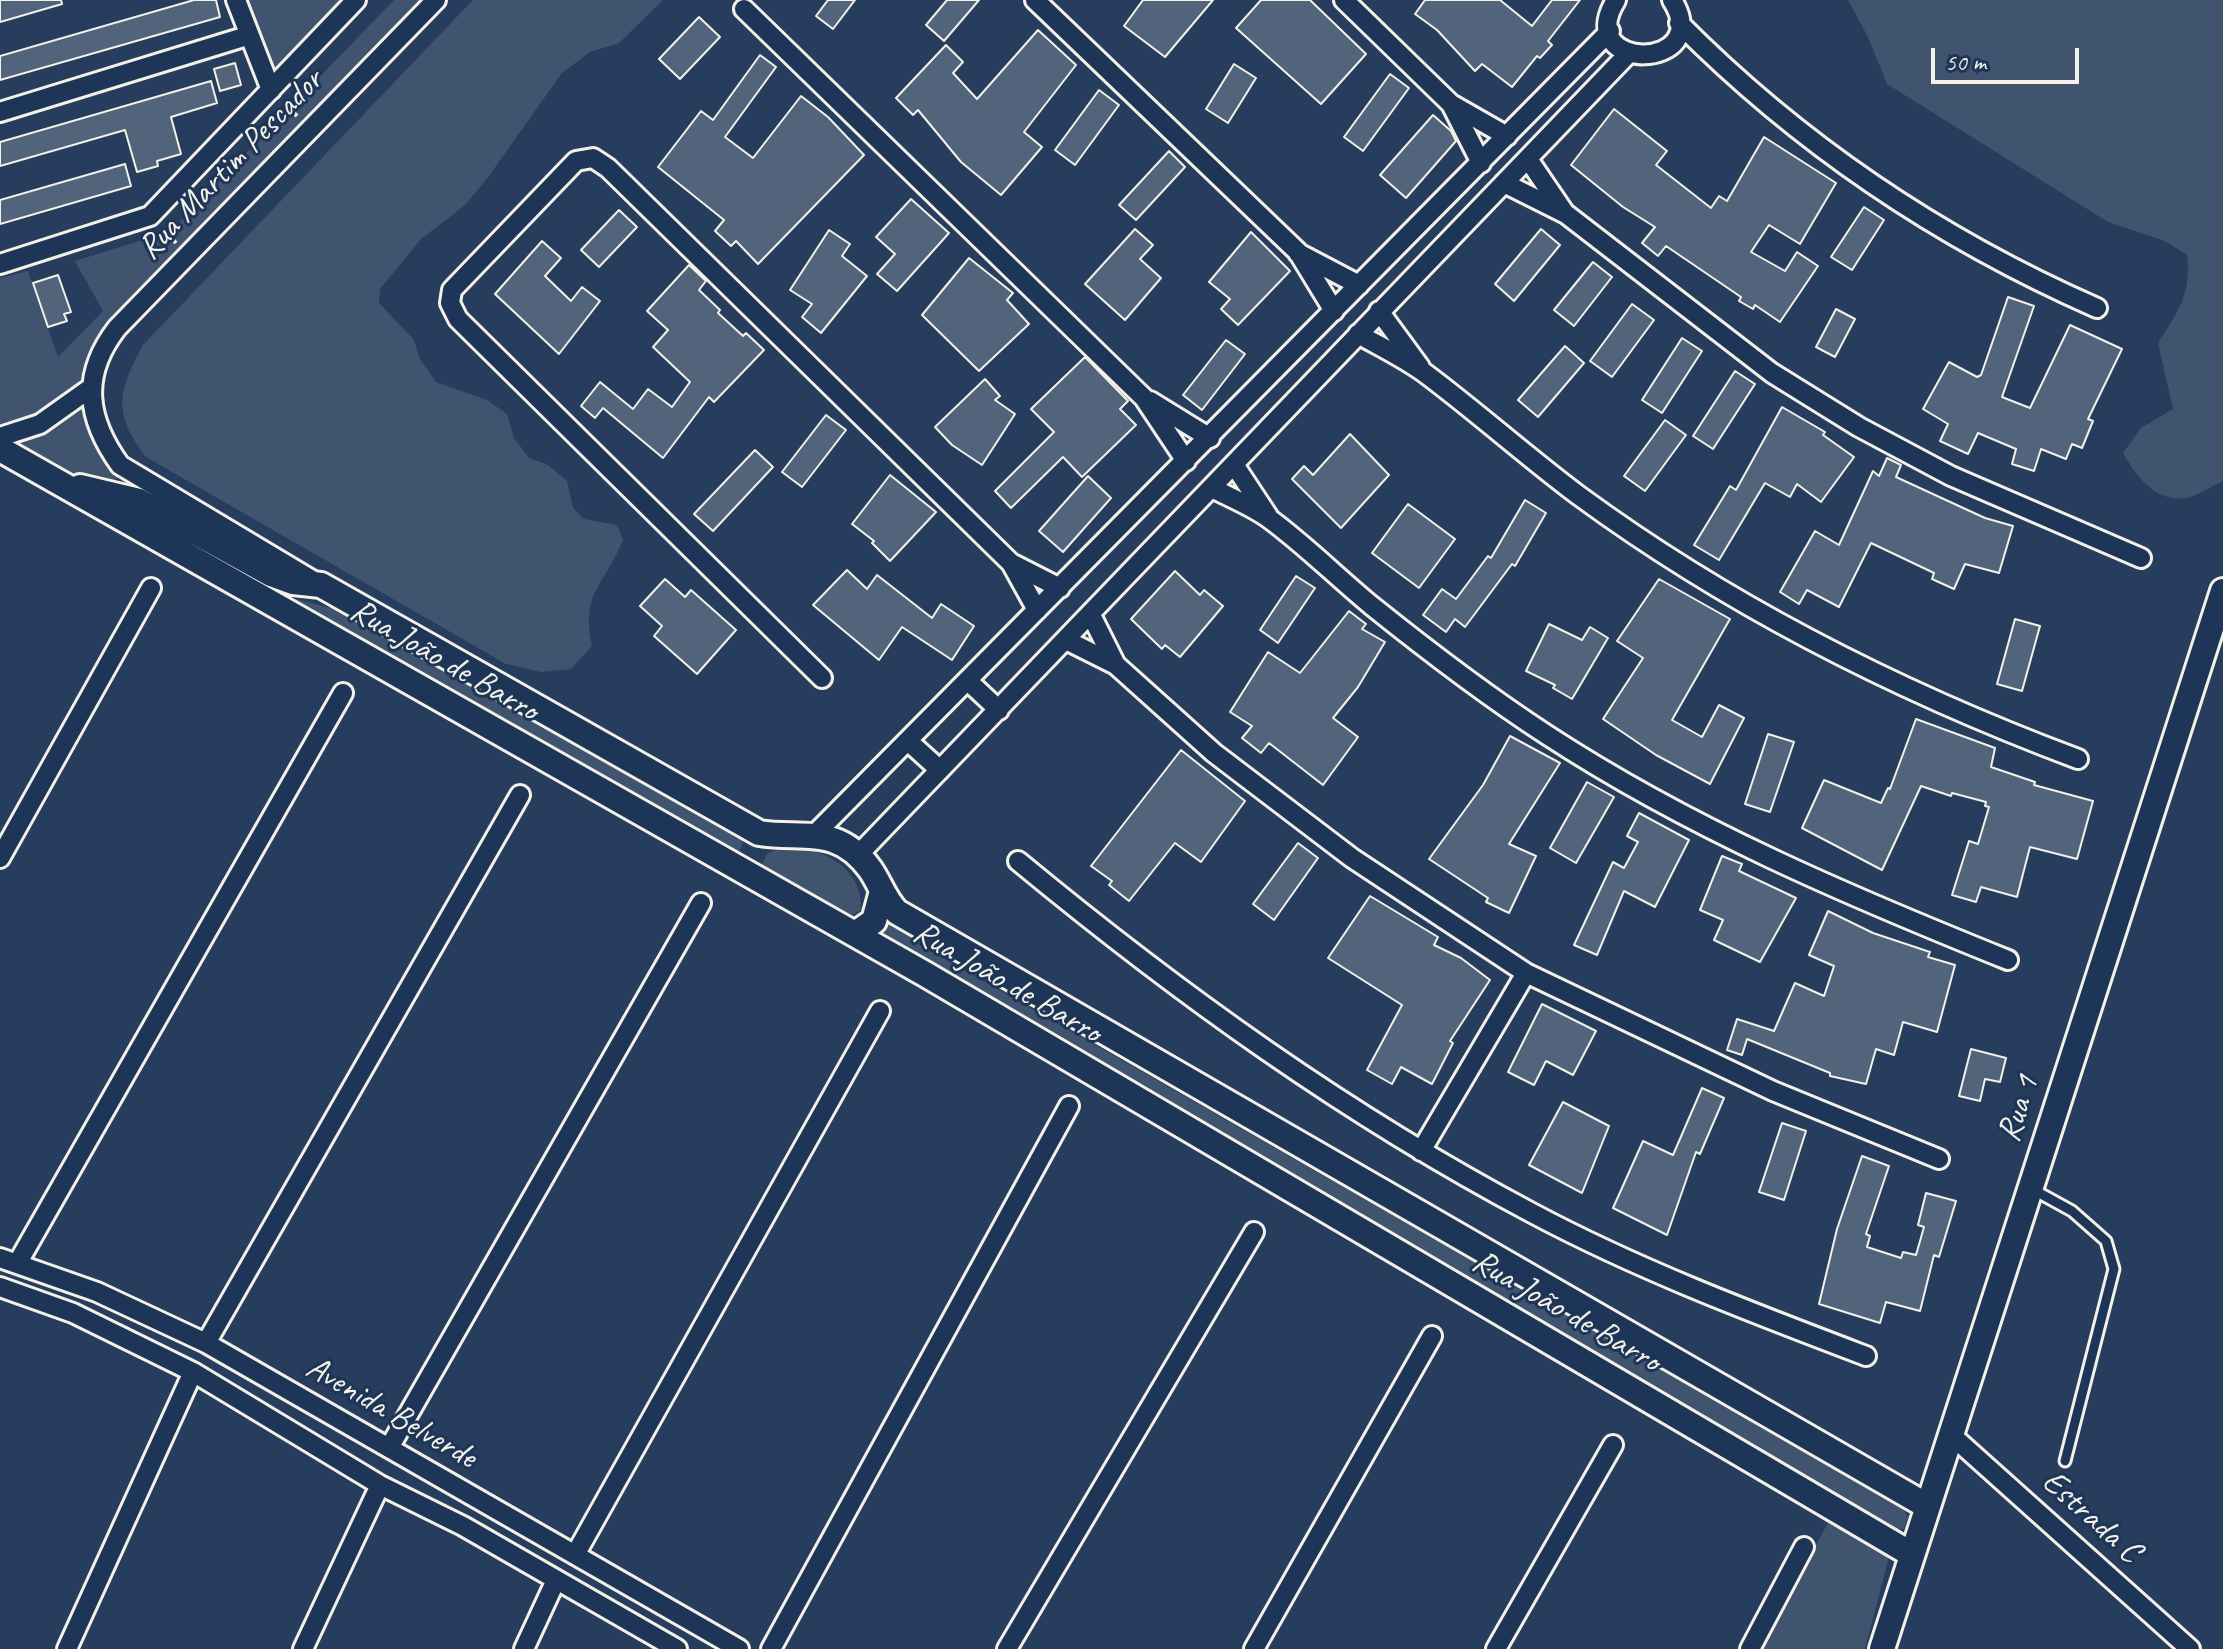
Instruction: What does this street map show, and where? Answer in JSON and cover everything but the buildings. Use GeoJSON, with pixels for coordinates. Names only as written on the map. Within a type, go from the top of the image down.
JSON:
{"type":"FeatureCollection","features":[{"type":"Feature","properties":{"kind":"street"},"geometry":{"type":"LineString","coordinates":[[236,0],[247,36],[271,90]]}},
{"type":"Feature","properties":{"kind":"street","name":"Rua Martim Pescador"},"geometry":{"type":"LineString","coordinates":[[0,264],[150,216],[356,0]]}},
{"type":"Feature","properties":{"kind":"street","name":"Rua Martim Pescador"},"geometry":{"type":"LineString","coordinates":[[92,387],[108,340],[436,0]]}},
{"type":"Feature","properties":{"kind":"street"},"geometry":{"type":"LineString","coordinates":[[1035,0],[1298,252],[1334,311]]}},
{"type":"Feature","properties":{"kind":"street"},"geometry":{"type":"LineString","coordinates":[[1344,0],[1451,104],[1507,136]]}},
{"type":"Feature","properties":{"kind":"street"},"geometry":{"type":"LineString","coordinates":[[1616,0],[1610,14],[1610,31],[1617,44],[1629,53],[1653,56],[1672,43],[1679,23]]}},
{"type":"Feature","properties":{"kind":"street"},"geometry":{"type":"LineString","coordinates":[[1672,0],[1679,23],[1728,72],[1807,140],[1896,202],[2020,274],[2097,308]]}},
{"type":"Feature","properties":{"kind":"street"},"geometry":{"type":"LineString","coordinates":[[744,9],[1144,398],[1186,461]]}},
{"type":"Feature","properties":{"kind":"street"},"geometry":{"type":"LineString","coordinates":[[814,835],[1610,31]]}},
{"type":"Feature","properties":{"kind":"street"},"geometry":{"type":"LineString","coordinates":[[0,112],[247,36]]}},
{"type":"Feature","properties":{"kind":"street"},"geometry":{"type":"LineString","coordinates":[[1672,43],[1728,72]]}},
{"type":"Feature","properties":{"kind":"street"},"geometry":{"type":"LineString","coordinates":[[858,855],[1629,53]]}},
{"type":"Feature","properties":{"kind":"street"},"geometry":{"type":"LineString","coordinates":[[1451,104],[1481,163]]}},
{"type":"Feature","properties":{"kind":"street"},"geometry":{"type":"LineString","coordinates":[[822,678],[458,319],[450,303],[452,290],[576,161],[593,158],[608,168],[1011,563],[1037,610]]}},
{"type":"Feature","properties":{"kind":"street"},"geometry":{"type":"LineString","coordinates":[[1528,159],[1566,214]]}},
{"type":"Feature","properties":{"kind":"street"},"geometry":{"type":"LineString","coordinates":[[1504,183],[1566,214],[1772,373],[1859,427],[1951,476],[2141,558]]}},
{"type":"Feature","properties":{"kind":"street"},"geometry":{"type":"LineString","coordinates":[[1298,252],[1359,285]]}},
{"type":"Feature","properties":{"kind":"street"},"geometry":{"type":"LineString","coordinates":[[1379,311],[1424,373]]}},
{"type":"Feature","properties":{"kind":"street"},"geometry":{"type":"LineString","coordinates":[[1358,334],[1424,373],[1578,495],[1707,583],[1875,675],[1967,717],[2078,759]]}},
{"type":"Feature","properties":{"kind":"street"},"geometry":{"type":"LineString","coordinates":[[1272,373],[1298,398]]}},
{"type":"Feature","properties":{"kind":"street"},"geometry":{"type":"LineString","coordinates":[[0,437],[40,424],[92,387]]}},
{"type":"Feature","properties":{"kind":"street","name":"Rua João de Barro"},"geometry":{"type":"LineString","coordinates":[[92,387],[93,417],[101,438],[120,465],[321,585],[759,833],[814,835],[840,843],[858,855],[897,912],[1927,1506]]}},
{"type":"Feature","properties":{"kind":"street"},"geometry":{"type":"LineString","coordinates":[[1144,398],[1210,438]]}},
{"type":"Feature","properties":{"kind":"street","name":"Rua João de Barro"},"geometry":{"type":"LineString","coordinates":[[0,449],[753,875],[1911,1554]]}},
{"type":"Feature","properties":{"kind":"street"},"geometry":{"type":"LineString","coordinates":[[1235,466],[1269,518]]}},
{"type":"Feature","properties":{"kind":"street","name":"Rua João de Barro"},"geometry":{"type":"LineString","coordinates":[[62,484],[139,501],[271,574],[293,582],[321,585]]}},
{"type":"Feature","properties":{"kind":"street"},"geometry":{"type":"LineString","coordinates":[[1212,488],[1269,518],[1375,607],[1572,750],[1758,853],[1843,893],[2008,960]]}},
{"type":"Feature","properties":{"kind":"street"},"geometry":{"type":"LineString","coordinates":[[1011,563],[1060,588]]}},
{"type":"Feature","properties":{"kind":"street"},"geometry":{"type":"LineString","coordinates":[[0,858],[151,588]]}},
{"type":"Feature","properties":{"kind":"street","name":"Rua 1"},"geometry":{"type":"LineString","coordinates":[[1882,1649],[1949,1433],[2223,591]]}},
{"type":"Feature","properties":{"kind":"street"},"geometry":{"type":"LineString","coordinates":[[1091,615],[1116,665]]}},
{"type":"Feature","properties":{"kind":"street"},"geometry":{"type":"LineString","coordinates":[[1066,640],[1116,665],[1214,753],[1340,849],[1526,973],[1735,1074],[1939,1159]]}},
{"type":"Feature","properties":{"kind":"street"},"geometry":{"type":"LineString","coordinates":[[968,681],[999,710]]}},
{"type":"Feature","properties":{"kind":"street"},"geometry":{"type":"LineString","coordinates":[[8,1261],[343,693]]}},
{"type":"Feature","properties":{"kind":"street"},"geometry":{"type":"LineString","coordinates":[[908,741],[940,770]]}},
{"type":"Feature","properties":{"kind":"street"},"geometry":{"type":"LineString","coordinates":[[206,1343],[520,795]]}},
{"type":"Feature","properties":{"kind":"street"},"geometry":{"type":"LineString","coordinates":[[753,875],[756,851],[773,835]]}},
{"type":"Feature","properties":{"kind":"street"},"geometry":{"type":"LineString","coordinates":[[1018,861],[1120,945],[1226,1025],[1421,1151],[1533,1213],[1649,1269],[1866,1356]]}},
{"type":"Feature","properties":{"kind":"street"},"geometry":{"type":"LineString","coordinates":[[855,934],[874,921],[882,891]]}},
{"type":"Feature","properties":{"kind":"street"},"geometry":{"type":"LineString","coordinates":[[389,1448],[701,903]]}},
{"type":"Feature","properties":{"kind":"street"},"geometry":{"type":"LineString","coordinates":[[1421,1151],[1526,973]]}},
{"type":"Feature","properties":{"kind":"street"},"geometry":{"type":"LineString","coordinates":[[575,1555],[880,1011]]}},
{"type":"Feature","properties":{"kind":"street"},"geometry":{"type":"LineString","coordinates":[[771,1649],[1069,1106]]}},
{"type":"Feature","properties":{"kind":"street"},"geometry":{"type":"LineString","coordinates":[[1007,1649],[1254,1232]]}},
{"type":"Feature","properties":{"kind":"street","name":"Avenida Belverde"},"geometry":{"type":"LineString","coordinates":[[8,1261],[97,1292],[206,1343],[739,1649]]}},
{"type":"Feature","properties":{"kind":"street","name":"Avenida Belverde"},"geometry":{"type":"LineString","coordinates":[[0,1287],[104,1327],[193,1372],[380,1485],[463,1526],[677,1649]]}},
{"type":"Feature","properties":{"kind":"street"},"geometry":{"type":"LineString","coordinates":[[42,1302],[84,1309],[93,1304],[97,1292]]}},
{"type":"Feature","properties":{"kind":"street"},"geometry":{"type":"LineString","coordinates":[[104,1327],[130,1318],[157,1318]]}},
{"type":"Feature","properties":{"kind":"street"},"geometry":{"type":"LineString","coordinates":[[1254,1649],[1432,1336]]}},
{"type":"Feature","properties":{"kind":"street"},"geometry":{"type":"LineString","coordinates":[[67,1649],[193,1372]]}},
{"type":"Feature","properties":{"kind":"street","name":"Estrada C"},"geometry":{"type":"LineString","coordinates":[[1949,1433],[2190,1649]]}},
{"type":"Feature","properties":{"kind":"street"},"geometry":{"type":"LineString","coordinates":[[1496,1649],[1613,1445]]}},
{"type":"Feature","properties":{"kind":"street"},"geometry":{"type":"LineString","coordinates":[[303,1649],[380,1485]]}},
{"type":"Feature","properties":{"kind":"street"},"geometry":{"type":"LineString","coordinates":[[412,1501],[443,1506],[451,1503],[455,1488]]}},
{"type":"Feature","properties":{"kind":"street"},"geometry":{"type":"LineString","coordinates":[[463,1526],[487,1518],[518,1523]]}},
{"type":"Feature","properties":{"kind":"street"},"geometry":{"type":"LineString","coordinates":[[1750,1649],[1804,1547]]}},
{"type":"Feature","properties":{"kind":"street"},"geometry":{"type":"LineString","coordinates":[[524,1649],[556,1580]]}},
{"type":"Feature","properties":{"kind":"lane"},"geometry":{"type":"LineString","coordinates":[[2029,1188],[2072,1211],[2106,1241],[2114,1269],[2065,1461]]}},
{"type":"Feature","properties":{"kind":"path"},"geometry":{"type":"LineString","coordinates":[[271,90],[310,129]]}},
{"type":"Feature","properties":{"kind":"path"},"geometry":{"type":"LineString","coordinates":[[150,216],[188,255]]}},
{"type":"Feature","properties":{"kind":"shaded area"},"geometry":{"type":"Polygon","coordinates":[[[238,0],[353,0],[272,87],[238,0]]]}},
{"type":"Feature","properties":{"kind":"shaded area"},"geometry":{"type":"Polygon","coordinates":[[[394,0],[424,0],[111,320],[97,341],[82,381],[84,419],[103,457],[119,477],[109,485],[66,476],[0,439],[0,278],[28,271],[58,357],[103,311],[75,261],[171,231],[394,0]]]}},
{"type":"Feature","properties":{"kind":"shaded area"},"geometry":{"type":"Polygon","coordinates":[[[473,0],[663,0],[619,43],[590,52],[562,73],[486,180],[464,206],[421,239],[380,289],[379,303],[414,340],[420,359],[436,382],[487,400],[507,414],[514,438],[529,458],[548,465],[567,481],[573,508],[584,519],[617,525],[623,539],[592,599],[589,627],[592,646],[571,669],[541,672],[506,664],[146,457],[128,427],[122,402],[128,376],[143,345],[473,0]]]}},
{"type":"Feature","properties":{"kind":"shaded area"},"geometry":{"type":"Polygon","coordinates":[[[1848,0],[2223,0],[2223,481],[2187,498],[2166,496],[2141,479],[2123,453],[2141,428],[2173,409],[2158,343],[2182,302],[2187,280],[2187,255],[2165,241],[2108,222],[1887,84],[1868,37],[1848,0]]]}},
{"type":"Feature","properties":{"kind":"shaded area"},"geometry":{"type":"Polygon","coordinates":[[[275,594],[335,609],[743,841],[737,859],[275,594]]]}},
{"type":"Feature","properties":{"kind":"shaded area"},"geometry":{"type":"Polygon","coordinates":[[[785,846],[826,856],[848,871],[860,895],[861,910],[850,916],[842,913],[766,870],[762,865],[767,854],[785,846]]]}},
{"type":"Feature","properties":{"kind":"shaded area"},"geometry":{"type":"Polygon","coordinates":[[[887,915],[917,943],[1902,1507],[1908,1517],[1904,1529],[1892,1529],[875,937],[887,915]]]}},
{"type":"Feature","properties":{"kind":"shaded area"},"geometry":{"type":"Polygon","coordinates":[[[1829,1521],[1889,1557],[1865,1649],[1760,1649],[1829,1521]]]}}]}
